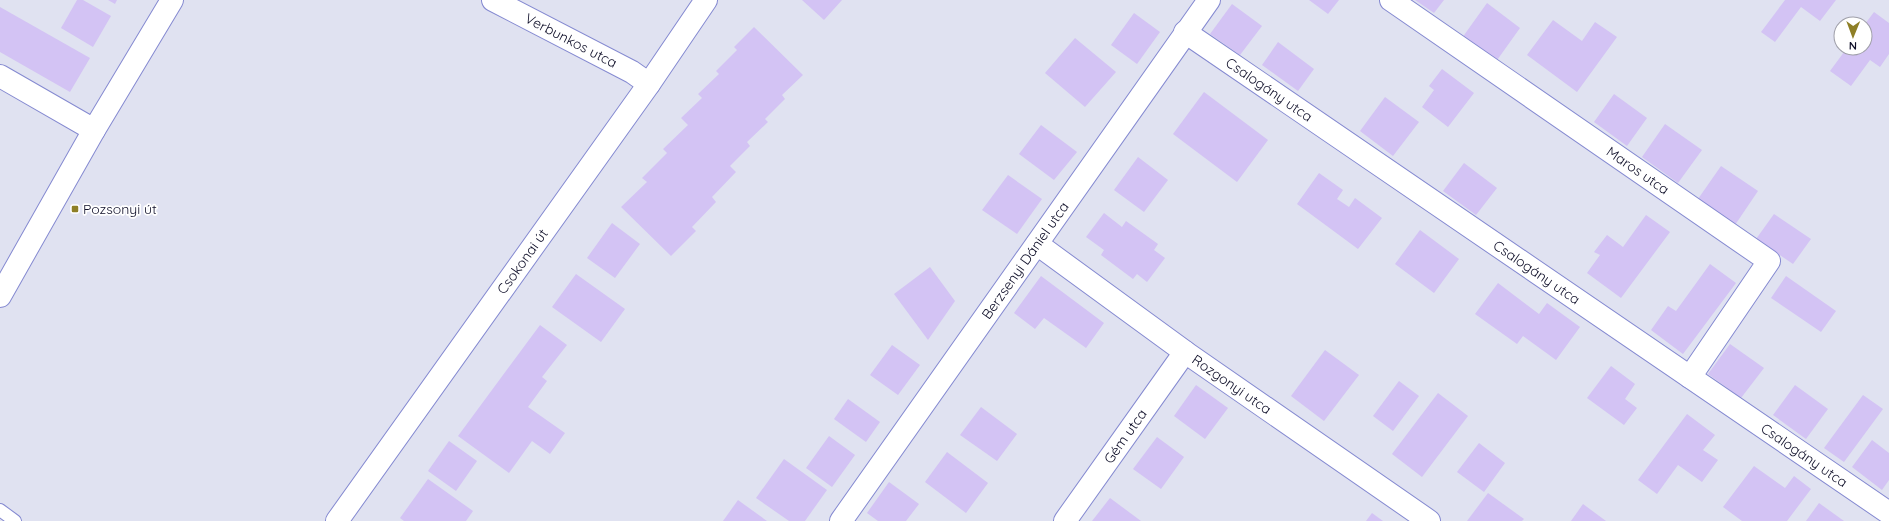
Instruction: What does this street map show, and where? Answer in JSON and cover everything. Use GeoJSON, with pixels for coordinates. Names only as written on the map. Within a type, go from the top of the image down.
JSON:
{"type":"FeatureCollection","features":[{"type":"Feature","properties":{"kind":"street"},"geometry":{"type":"LineString","coordinates":[[0,296],[94,130],[172,0]]}},
{"type":"Feature","properties":{"kind":"street","name":"Verbunkos utca"},"geometry":{"type":"LineString","coordinates":[[493,0],[632,72],[649,84]]}},
{"type":"Feature","properties":{"kind":"street","name":"Csokonai út"},"geometry":{"type":"LineString","coordinates":[[337,521],[649,84],[706,0]]}},
{"type":"Feature","properties":{"kind":"street","name":"Berzsenyi Dániel utca"},"geometry":{"type":"LineString","coordinates":[[840,521],[1209,0]]}},
{"type":"Feature","properties":{"kind":"street","name":"Maros utca"},"geometry":{"type":"LineString","coordinates":[[1391,0],[1769,261],[1690,378]]}},
{"type":"Feature","properties":{"kind":"street","name":"Csalogány utca"},"geometry":{"type":"LineString","coordinates":[[1185,32],[1889,513]]}},
{"type":"Feature","properties":{"kind":"street"},"geometry":{"type":"LineString","coordinates":[[0,76],[94,130]]}},
{"type":"Feature","properties":{"kind":"street","name":"Rozgonyi utca"},"geometry":{"type":"LineString","coordinates":[[1037,244],[1185,352],[1429,521]]}},
{"type":"Feature","properties":{"kind":"street","name":"Gém utca"},"geometry":{"type":"LineString","coordinates":[[1065,521],[1185,352]]}},
{"type":"Feature","properties":{"kind":"lane"},"geometry":{"type":"LineString","coordinates":[[0,510],[15,521]]}},
{"type":"Feature","properties":{"kind":"building"},"geometry":{"type":"Polygon","coordinates":[[[77,0],[83,0],[111,16],[93,47],[61,28],[77,0]]]}},
{"type":"Feature","properties":{"kind":"building"},"geometry":{"type":"Polygon","coordinates":[[[108,0],[117,0],[115,4],[108,0]]]}},
{"type":"Feature","properties":{"kind":"building"},"geometry":{"type":"Polygon","coordinates":[[[802,0],[842,0],[824,20],[802,0]]]}},
{"type":"Feature","properties":{"kind":"building"},"geometry":{"type":"Polygon","coordinates":[[[1309,0],[1339,0],[1328,14],[1309,0]]]}},
{"type":"Feature","properties":{"kind":"building"},"geometry":{"type":"Polygon","coordinates":[[[1415,0],[1444,0],[1434,13],[1415,0]]]}},
{"type":"Feature","properties":{"kind":"building"},"geometry":{"type":"Polygon","coordinates":[[[1785,0],[1836,0],[1820,21],[1801,7],[1775,42],[1761,32],[1785,0]]]}},
{"type":"Feature","properties":{"kind":"building"},"geometry":{"type":"Polygon","coordinates":[[[1487,3],[1520,28],[1495,63],[1462,38],[1487,3]]]}},
{"type":"Feature","properties":{"kind":"building"},"geometry":{"type":"Polygon","coordinates":[[[1232,4],[1262,26],[1240,55],[1210,34],[1232,4]]]}},
{"type":"Feature","properties":{"kind":"building"},"geometry":{"type":"Polygon","coordinates":[[[0,7],[90,58],[70,92],[0,52],[0,7]]]}},
{"type":"Feature","properties":{"kind":"building"},"geometry":{"type":"Polygon","coordinates":[[[1874,12],[1889,23],[1889,54],[1880,67],[1870,60],[1851,86],[1830,71],[1841,56],[1873,56],[1873,16],[1871,16],[1874,12]]]}},
{"type":"Feature","properties":{"kind":"building"},"geometry":{"type":"Polygon","coordinates":[[[1134,13],[1160,32],[1137,64],[1111,45],[1134,13]]]}},
{"type":"Feature","properties":{"kind":"building"},"geometry":{"type":"Polygon","coordinates":[[[1553,20],[1582,41],[1595,22],[1617,37],[1577,92],[1527,55],[1553,20]]]}},
{"type":"Feature","properties":{"kind":"building"},"geometry":{"type":"Polygon","coordinates":[[[754,27],[803,75],[782,95],[785,99],[765,119],[768,122],[747,142],[750,146],[730,166],[736,172],[712,197],[716,202],[692,227],[696,231],[671,256],[621,207],[647,182],[642,178],[667,153],[663,149],[688,125],[681,118],[702,98],[698,94],[719,74],[716,71],[737,50],[734,47],[754,27]]]}},
{"type":"Feature","properties":{"kind":"building"},"geometry":{"type":"Polygon","coordinates":[[[1075,38],[1116,72],[1085,107],[1045,73],[1075,38]]]}},
{"type":"Feature","properties":{"kind":"building"},"geometry":{"type":"Polygon","coordinates":[[[1278,42],[1314,69],[1298,91],[1262,65],[1278,42]]]}},
{"type":"Feature","properties":{"kind":"building"},"geometry":{"type":"Polygon","coordinates":[[[1442,69],[1474,93],[1448,127],[1422,107],[1434,90],[1429,86],[1442,69]]]}},
{"type":"Feature","properties":{"kind":"building"},"geometry":{"type":"Polygon","coordinates":[[[1204,92],[1268,140],[1237,182],[1173,134],[1204,92]]]}},
{"type":"Feature","properties":{"kind":"building"},"geometry":{"type":"Polygon","coordinates":[[[1614,94],[1647,118],[1627,146],[1594,122],[1614,94]]]}},
{"type":"Feature","properties":{"kind":"building"},"geometry":{"type":"Polygon","coordinates":[[[1385,97],[1419,122],[1393,156],[1360,131],[1385,97]]]}},
{"type":"Feature","properties":{"kind":"building"},"geometry":{"type":"Polygon","coordinates":[[[1665,124],[1702,150],[1678,183],[1642,157],[1665,124]]]}},
{"type":"Feature","properties":{"kind":"building"},"geometry":{"type":"Polygon","coordinates":[[[1041,125],[1077,152],[1054,180],[1019,154],[1041,125]]]}},
{"type":"Feature","properties":{"kind":"building"},"geometry":{"type":"Polygon","coordinates":[[[1138,157],[1168,180],[1144,212],[1114,190],[1138,157]]]}},
{"type":"Feature","properties":{"kind":"building"},"geometry":{"type":"Polygon","coordinates":[[[1464,163],[1497,188],[1476,215],[1443,191],[1464,163]]]}},
{"type":"Feature","properties":{"kind":"building"},"geometry":{"type":"Polygon","coordinates":[[[1721,166],[1758,191],[1735,225],[1698,199],[1721,166]]]}},
{"type":"Feature","properties":{"kind":"building"},"geometry":{"type":"Polygon","coordinates":[[[1319,173],[1343,190],[1337,199],[1349,207],[1355,198],[1382,218],[1358,249],[1297,204],[1319,173]]]}},
{"type":"Feature","properties":{"kind":"building"},"geometry":{"type":"Polygon","coordinates":[[[1008,175],[1042,199],[1017,234],[982,210],[1008,175]]]}},
{"type":"Feature","properties":{"kind":"building"},"geometry":{"type":"Polygon","coordinates":[[[1104,213],[1122,227],[1126,221],[1158,244],[1154,250],[1165,258],[1147,282],[1137,274],[1133,279],[1101,255],[1104,250],[1086,237],[1104,213]]]}},
{"type":"Feature","properties":{"kind":"building"},"geometry":{"type":"Polygon","coordinates":[[[1774,214],[1811,239],[1793,264],[1756,239],[1774,214]]]}},
{"type":"Feature","properties":{"kind":"building"},"geometry":{"type":"Polygon","coordinates":[[[1646,215],[1670,232],[1621,298],[1587,273],[1600,255],[1594,252],[1607,235],[1623,247],[1646,215]]]}},
{"type":"Feature","properties":{"kind":"building"},"geometry":{"type":"Polygon","coordinates":[[[612,223],[640,244],[615,278],[587,258],[612,223]]]}},
{"type":"Feature","properties":{"kind":"building"},"geometry":{"type":"Polygon","coordinates":[[[1420,230],[1459,259],[1434,293],[1395,264],[1420,230]]]}},
{"type":"Feature","properties":{"kind":"building"},"geometry":{"type":"Polygon","coordinates":[[[1710,264],[1736,283],[1683,354],[1651,330],[1668,306],[1676,311],[1710,264]]]}},
{"type":"Feature","properties":{"kind":"building"},"geometry":{"type":"Polygon","coordinates":[[[930,267],[955,301],[928,340],[894,294],[930,267]]]}},
{"type":"Feature","properties":{"kind":"building"},"geometry":{"type":"Polygon","coordinates":[[[576,274],[625,309],[601,342],[552,307],[576,274]]]}},
{"type":"Feature","properties":{"kind":"building"},"geometry":{"type":"Polygon","coordinates":[[[1041,276],[1104,323],[1086,348],[1044,318],[1035,329],[1014,313],[1041,276]]]}},
{"type":"Feature","properties":{"kind":"building"},"geometry":{"type":"Polygon","coordinates":[[[1786,276],[1836,311],[1821,332],[1771,298],[1786,276]]]}},
{"type":"Feature","properties":{"kind":"building"},"geometry":{"type":"Polygon","coordinates":[[[1498,283],[1539,314],[1547,303],[1580,327],[1556,360],[1523,336],[1517,344],[1475,314],[1498,283]]]}},
{"type":"Feature","properties":{"kind":"building"},"geometry":{"type":"Polygon","coordinates":[[[540,325],[567,345],[542,377],[547,381],[528,407],[565,433],[550,454],[532,441],[509,473],[458,436],[540,325]]]}},
{"type":"Feature","properties":{"kind":"building"},"geometry":{"type":"Polygon","coordinates":[[[1730,344],[1764,368],[1741,398],[1708,374],[1730,344]]]}},
{"type":"Feature","properties":{"kind":"building"},"geometry":{"type":"Polygon","coordinates":[[[892,345],[920,365],[898,395],[870,375],[892,345]]]}},
{"type":"Feature","properties":{"kind":"building"},"geometry":{"type":"Polygon","coordinates":[[[1325,350],[1359,375],[1324,421],[1291,396],[1325,350]]]}},
{"type":"Feature","properties":{"kind":"building"},"geometry":{"type":"Polygon","coordinates":[[[1611,366],[1635,384],[1625,399],[1637,408],[1624,425],[1587,398],[1611,366]]]}},
{"type":"Feature","properties":{"kind":"building"},"geometry":{"type":"Polygon","coordinates":[[[1399,381],[1419,396],[1393,431],[1373,416],[1399,381]]]}},
{"type":"Feature","properties":{"kind":"building"},"geometry":{"type":"Polygon","coordinates":[[[1196,385],[1228,408],[1205,439],[1174,416],[1196,385]]]}},
{"type":"Feature","properties":{"kind":"building"},"geometry":{"type":"Polygon","coordinates":[[[1795,385],[1828,409],[1806,439],[1773,415],[1795,385]]]}},
{"type":"Feature","properties":{"kind":"building"},"geometry":{"type":"Polygon","coordinates":[[[1438,393],[1468,416],[1422,477],[1392,454],[1438,393]]]}},
{"type":"Feature","properties":{"kind":"building"},"geometry":{"type":"Polygon","coordinates":[[[1863,395],[1883,409],[1844,462],[1824,448],[1863,395]]]}},
{"type":"Feature","properties":{"kind":"building"},"geometry":{"type":"Polygon","coordinates":[[[848,399],[880,422],[866,442],[834,419],[848,399]]]}},
{"type":"Feature","properties":{"kind":"building"},"geometry":{"type":"Polygon","coordinates":[[[981,407],[1017,434],[997,461],[960,435],[981,407]]]}},
{"type":"Feature","properties":{"kind":"building"},"geometry":{"type":"Polygon","coordinates":[[[1687,414],[1715,435],[1703,450],[1718,460],[1702,482],[1678,465],[1657,494],[1638,480],[1687,414]]]}},
{"type":"Feature","properties":{"kind":"building"},"geometry":{"type":"Polygon","coordinates":[[[829,436],[855,455],[832,487],[806,468],[829,436]]]}},
{"type":"Feature","properties":{"kind":"building"},"geometry":{"type":"Polygon","coordinates":[[[1157,437],[1184,457],[1161,489],[1133,469],[1157,437]]]}},
{"type":"Feature","properties":{"kind":"building"},"geometry":{"type":"Polygon","coordinates":[[[1872,440],[1889,453],[1889,480],[1882,490],[1852,467],[1872,440]]]}},
{"type":"Feature","properties":{"kind":"building"},"geometry":{"type":"Polygon","coordinates":[[[449,441],[477,461],[456,491],[428,471],[449,441]]]}},
{"type":"Feature","properties":{"kind":"building"},"geometry":{"type":"Polygon","coordinates":[[[1479,443],[1505,463],[1484,492],[1457,472],[1479,443]]]}},
{"type":"Feature","properties":{"kind":"building"},"geometry":{"type":"Polygon","coordinates":[[[947,452],[988,483],[966,513],[925,482],[947,452]]]}},
{"type":"Feature","properties":{"kind":"building"},"geometry":{"type":"Polygon","coordinates":[[[784,459],[827,490],[805,521],[789,521],[756,498],[784,459]]]}},
{"type":"Feature","properties":{"kind":"building"},"geometry":{"type":"Polygon","coordinates":[[[1754,466],[1785,488],[1794,476],[1811,489],[1787,521],[1742,521],[1723,507],[1754,466]]]}},
{"type":"Feature","properties":{"kind":"building"},"geometry":{"type":"Polygon","coordinates":[[[428,479],[473,511],[466,521],[404,521],[400,518],[428,479]]]}},
{"type":"Feature","properties":{"kind":"building"},"geometry":{"type":"Polygon","coordinates":[[[889,482],[919,504],[906,521],[878,521],[867,513],[889,482]]]}},
{"type":"Feature","properties":{"kind":"building"},"geometry":{"type":"Polygon","coordinates":[[[1488,493],[1524,519],[1522,521],[1467,521],[1488,493]]]}},
{"type":"Feature","properties":{"kind":"building"},"geometry":{"type":"Polygon","coordinates":[[[1110,498],[1141,521],[1092,521],[1110,498]]]}},
{"type":"Feature","properties":{"kind":"building"},"geometry":{"type":"Polygon","coordinates":[[[738,500],[767,521],[723,521],[738,500]]]}},
{"type":"Feature","properties":{"kind":"building"},"geometry":{"type":"Polygon","coordinates":[[[1819,503],[1844,521],[1806,521],[1819,503]]]}},
{"type":"Feature","properties":{"kind":"building"},"geometry":{"type":"Polygon","coordinates":[[[1583,504],[1606,521],[1571,521],[1583,504]]]}},
{"type":"Feature","properties":{"kind":"building"},"geometry":{"type":"Polygon","coordinates":[[[1372,513],[1383,521],[1366,521],[1372,513]]]}},
{"type":"Feature","properties":{"kind":"place","name":"Pozsonyi út"},"geometry":{"type":"Point","coordinates":[75,209]}}]}
